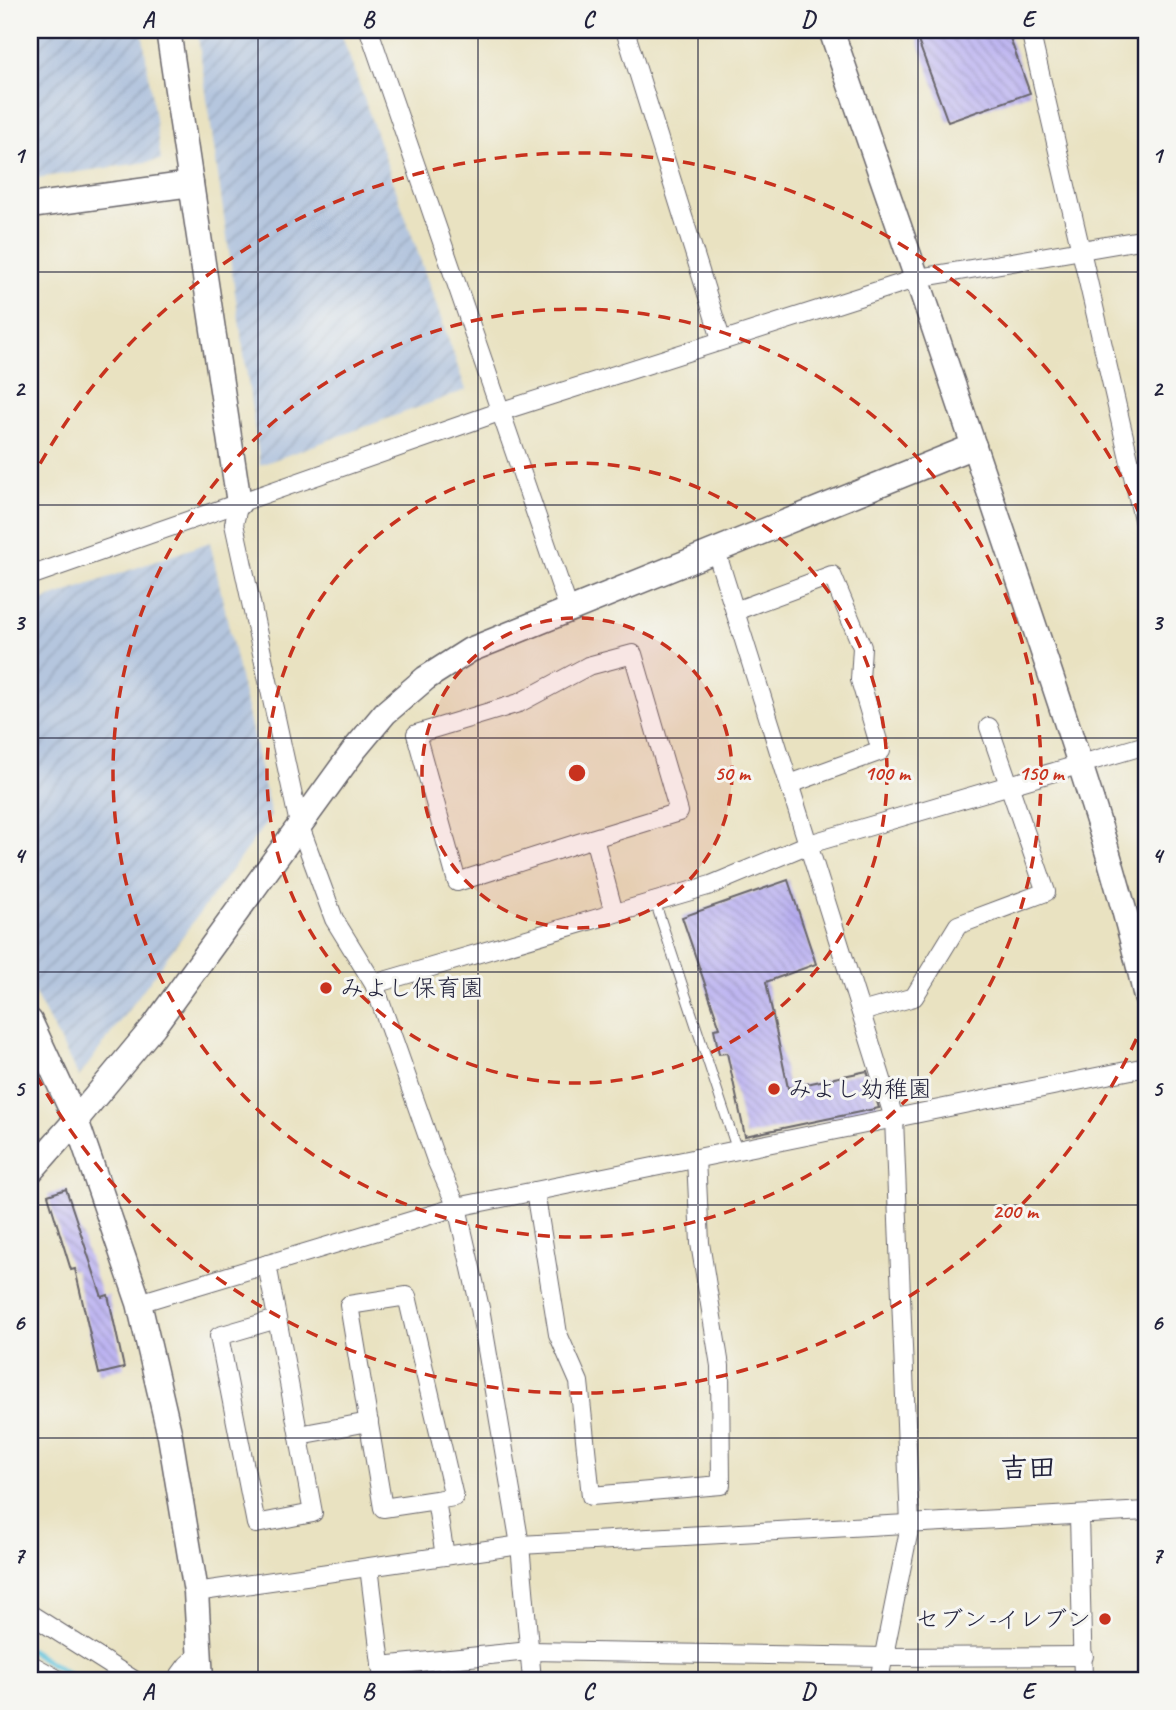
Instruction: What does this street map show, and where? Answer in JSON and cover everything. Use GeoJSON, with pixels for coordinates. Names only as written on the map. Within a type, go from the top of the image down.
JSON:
{"type":"FeatureCollection","features":[{"type":"Feature","properties":{"kind":"street"},"geometry":{"type":"LineString","coordinates":[[168,30],[239,503],[234,524],[299,824],[334,919],[374,984],[436,1160],[457,1207],[480,1308],[520,1545],[532,1680]]}},
{"type":"Feature","properties":{"kind":"street"},"geometry":{"type":"LineString","coordinates":[[369,30],[569,610]]}},
{"type":"Feature","properties":{"kind":"street"},"geometry":{"type":"LineString","coordinates":[[625,30],[721,339]]}},
{"type":"Feature","properties":{"kind":"street"},"geometry":{"type":"LineString","coordinates":[[831,30],[918,278],[1081,765],[1145,984]]}},
{"type":"Feature","properties":{"kind":"street"},"geometry":{"type":"LineString","coordinates":[[1030,30],[1081,251],[1139,465],[1146,532]]}},
{"type":"Feature","properties":{"kind":"street"},"geometry":{"type":"LineString","coordinates":[[30,206],[191,184]]}},
{"type":"Feature","properties":{"kind":"street"},"geometry":{"type":"LineString","coordinates":[[30,576],[502,411],[918,278],[1146,239]]}},
{"type":"Feature","properties":{"kind":"street"},"geometry":{"type":"LineString","coordinates":[[30,1172],[76,1120],[187,983],[299,824],[385,713],[426,678],[470,650],[974,446]]}},
{"type":"Feature","properties":{"kind":"street"},"geometry":{"type":"LineString","coordinates":[[716,551],[894,1118],[910,1525],[879,1680]]}},
{"type":"Feature","properties":{"kind":"street"},"geometry":{"type":"LineString","coordinates":[[735,611],[832,575],[862,647],[860,680],[881,751],[790,784]]}},
{"type":"Feature","properties":{"kind":"street"},"geometry":{"type":"LineString","coordinates":[[633,654],[679,812],[594,838],[457,881],[416,734],[519,703],[588,666],[633,654]]}},
{"type":"Feature","properties":{"kind":"street"},"geometry":{"type":"LineString","coordinates":[[861,1012],[914,998],[958,925],[1046,892],[989,727]]}},
{"type":"Feature","properties":{"kind":"street"},"geometry":{"type":"LineString","coordinates":[[374,984],[711,885],[809,844],[1146,746]]}},
{"type":"Feature","properties":{"kind":"street"},"geometry":{"type":"LineString","coordinates":[[594,838],[614,913]]}},
{"type":"Feature","properties":{"kind":"street"},"geometry":{"type":"LineString","coordinates":[[30,1021],[76,1120],[139,1303],[170,1436],[195,1592],[201,1680]]}},
{"type":"Feature","properties":{"kind":"street"},"geometry":{"type":"LineString","coordinates":[[139,1303],[457,1207],[1146,1067]]}},
{"type":"Feature","properties":{"kind":"street"},"geometry":{"type":"LineString","coordinates":[[535,1191],[558,1334],[579,1382],[591,1496],[721,1485],[720,1366],[700,1243],[696,1158]]}},
{"type":"Feature","properties":{"kind":"street"},"geometry":{"type":"LineString","coordinates":[[267,1264],[313,1513],[256,1524],[219,1336],[277,1319]]}},
{"type":"Feature","properties":{"kind":"street"},"geometry":{"type":"LineString","coordinates":[[407,1296],[454,1497],[436,1500],[383,1508],[349,1305],[407,1296]]}},
{"type":"Feature","properties":{"kind":"street"},"geometry":{"type":"LineString","coordinates":[[299,1435],[369,1422]]}},
{"type":"Feature","properties":{"kind":"street"},"geometry":{"type":"LineString","coordinates":[[436,1500],[445,1556]]}},
{"type":"Feature","properties":{"kind":"street"},"geometry":{"type":"LineString","coordinates":[[195,1592],[520,1545],[1146,1511]]}},
{"type":"Feature","properties":{"kind":"street"},"geometry":{"type":"LineString","coordinates":[[1079,1516],[1083,1680]]}},
{"type":"Feature","properties":{"kind":"street"},"geometry":{"type":"LineString","coordinates":[[369,1567],[382,1673],[529,1651],[884,1657],[1084,1656]]}},
{"type":"Feature","properties":{"kind":"street"},"geometry":{"type":"LineString","coordinates":[[30,1614],[134,1680]]}},
{"type":"Feature","properties":{"kind":"street"},"geometry":{"type":"LineString","coordinates":[[176,1680],[199,1654]]}},
{"type":"Feature","properties":{"kind":"street"},"geometry":{"type":"LineString","coordinates":[[30,1664],[59,1680]]}},
{"type":"Feature","properties":{"kind":"lane"},"geometry":{"type":"LineString","coordinates":[[654,902],[737,1150]]}},
{"type":"Feature","properties":{"kind":"shaded area"},"geometry":{"type":"Polygon","coordinates":[[[30,30],[142,30],[161,160],[30,179],[30,30]]]}},
{"type":"Feature","properties":{"kind":"shaded area"},"geometry":{"type":"Polygon","coordinates":[[[197,30],[340,30],[466,390],[260,465],[197,30]]]}},
{"type":"Feature","properties":{"kind":"shaded area"},"geometry":{"type":"Polygon","coordinates":[[[210,542],[271,816],[79,1077],[30,985],[30,605],[210,542]]]}},
{"type":"Feature","properties":{"kind":"building"},"geometry":{"type":"Polygon","coordinates":[[[914,30],[1007,30],[1030,93],[948,122],[914,30]]]}},
{"type":"Feature","properties":{"kind":"building"},"geometry":{"type":"Polygon","coordinates":[[[788,880],[816,964],[766,982],[788,1088],[867,1071],[879,1108],[745,1136],[727,1053],[719,1054],[714,1029],[720,1028],[682,917],[788,880]]]}},
{"type":"Feature","properties":{"kind":"building"},"geometry":{"type":"Polygon","coordinates":[[[66,1189],[102,1297],[108,1295],[124,1368],[99,1374],[75,1269],[71,1270],[48,1195],[66,1189]]]}},
{"type":"Feature","properties":{"kind":"waterway"},"geometry":{"type":"LineString","coordinates":[[30,1650],[77,1680]]}},
{"type":"Feature","properties":{"kind":"place","name":"みよし保育園"},"geometry":{"type":"Point","coordinates":[326,988]}},
{"type":"Feature","properties":{"kind":"place","name":"みよし幼稚園"},"geometry":{"type":"Point","coordinates":[774,1089]}},
{"type":"Feature","properties":{"kind":"place","name":"セブン-イレブン"},"geometry":{"type":"Point","coordinates":[1105,1619]}},
{"type":"Feature","properties":{"kind":"district","name":"吉田"},"geometry":{"type":"Point","coordinates":[1028,1467]}}]}
